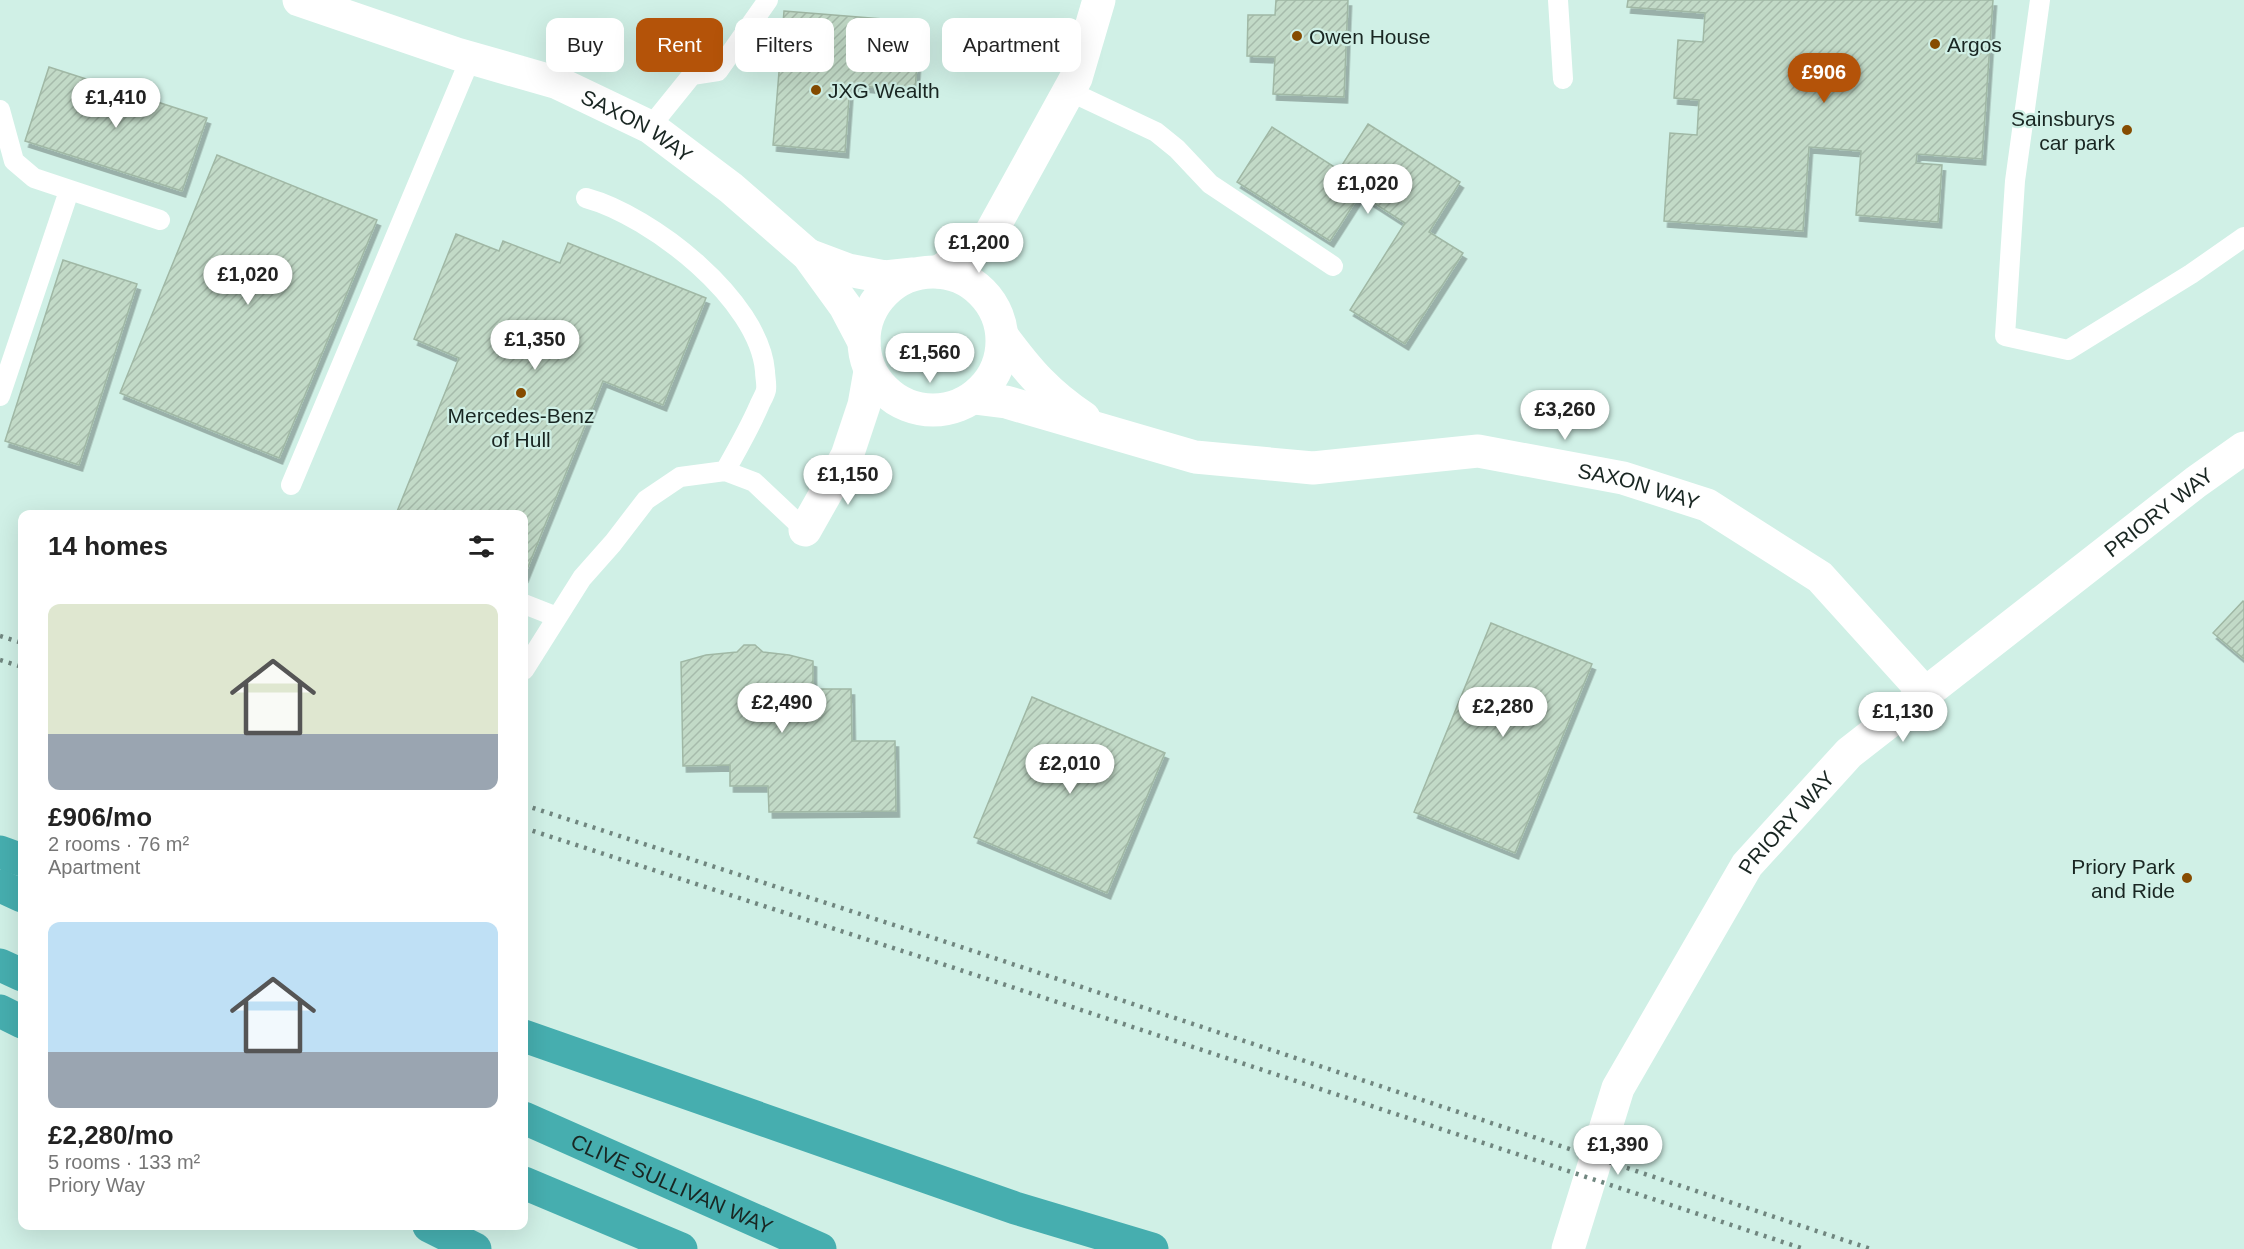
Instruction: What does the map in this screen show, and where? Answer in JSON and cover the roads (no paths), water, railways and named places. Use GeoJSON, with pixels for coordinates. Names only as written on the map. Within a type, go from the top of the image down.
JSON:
{"type":"FeatureCollection","features":[{"type":"Feature","properties":{"kind":"highway"},"geometry":{"type":"LineString","coordinates":[[0,852],[18,859]]}},
{"type":"Feature","properties":{"kind":"highway"},"geometry":{"type":"LineString","coordinates":[[0,886],[18,894]]}},
{"type":"Feature","properties":{"kind":"highway"},"geometry":{"type":"LineString","coordinates":[[0,965],[18,973]]}},
{"type":"Feature","properties":{"kind":"highway"},"geometry":{"type":"LineString","coordinates":[[0,1011],[18,1020]]}},
{"type":"Feature","properties":{"kind":"highway"},"geometry":{"type":"LineString","coordinates":[[528,1037],[1015,1208],[1152,1249]]}},
{"type":"Feature","properties":{"kind":"highway","name":"CLIVE SULLIVAN WAY"},"geometry":{"type":"LineString","coordinates":[[528,1120],[820,1249]]}},
{"type":"Feature","properties":{"kind":"highway"},"geometry":{"type":"LineString","coordinates":[[528,1186],[681,1249]]}},
{"type":"Feature","properties":{"kind":"highway"},"geometry":{"type":"LineString","coordinates":[[437,1230],[476,1249]]}},
{"type":"Feature","properties":{"kind":"street","name":"SAXON WAY"},"geometry":{"type":"LineString","coordinates":[[303,0],[471,57],[558,83],[650,127],[730,188],[808,255],[846,306],[867,357]]}},
{"type":"Feature","properties":{"kind":"street"},"geometry":{"type":"LineString","coordinates":[[985,294],[989,236],[1076,78],[1099,0]]}},
{"type":"Feature","properties":{"kind":"street"},"geometry":{"type":"LineString","coordinates":[[805,530],[847,456],[864,405],[867,318],[879,297],[897,282],[928,273],[989,236]]}},
{"type":"Feature","properties":{"kind":"street","name":"SAXON WAY"},"geometry":{"type":"LineString","coordinates":[[808,255],[848,270],[885,277],[928,273]]}},
{"type":"Feature","properties":{"kind":"street"},"geometry":{"type":"LineString","coordinates":[[867,357],[885,392],[910,407],[935,411],[957,407],[974,398],[986,386],[999,364],[1003,337],[998,316],[985,294],[964,279],[928,273]]}},
{"type":"Feature","properties":{"kind":"street","name":"SAXON WAY"},"geometry":{"type":"LineString","coordinates":[[1003,337],[1030,374],[1062,403],[1106,432]]}},
{"type":"Feature","properties":{"kind":"street","name":"SAXON WAY"},"geometry":{"type":"LineString","coordinates":[[974,398],[1006,402],[1195,458],[1313,468],[1478,451],[1644,484],[1707,505],[1820,577],[1925,693]]}},
{"type":"Feature","properties":{"kind":"street"},"geometry":{"type":"LineString","coordinates":[[847,456],[882,418],[910,407]]}},
{"type":"Feature","properties":{"kind":"street","name":"PRIORY WAY"},"geometry":{"type":"LineString","coordinates":[[1568,1249],[1618,1088],[1747,865],[1849,753],[2196,482],[2244,448]]}},
{"type":"Feature","properties":{"kind":"lane"},"geometry":{"type":"LineString","coordinates":[[650,127],[692,75],[718,71],[768,0]]}},
{"type":"Feature","properties":{"kind":"lane"},"geometry":{"type":"LineString","coordinates":[[1558,0],[1563,79]]}},
{"type":"Feature","properties":{"kind":"lane"},"geometry":{"type":"LineString","coordinates":[[2040,0],[2015,181],[2005,336],[2068,350],[2191,274],[2244,237]]}},
{"type":"Feature","properties":{"kind":"lane"},"geometry":{"type":"LineString","coordinates":[[291,485],[471,57]]}},
{"type":"Feature","properties":{"kind":"lane"},"geometry":{"type":"LineString","coordinates":[[1069,91],[1156,132],[1177,149],[1210,184],[1333,266]]}},
{"type":"Feature","properties":{"kind":"lane"},"geometry":{"type":"LineString","coordinates":[[0,110],[14,161],[34,178],[160,220]]}},
{"type":"Feature","properties":{"kind":"lane"},"geometry":{"type":"LineString","coordinates":[[0,396],[69,191]]}},
{"type":"Feature","properties":{"kind":"lane"},"geometry":{"type":"LineString","coordinates":[[586,198],[600,202],[646,224],[689,257],[725,293],[751,327],[763,354],[766,389],[749,430],[725,471]]}},
{"type":"Feature","properties":{"kind":"lane"},"geometry":{"type":"LineString","coordinates":[[528,664],[582,578],[646,500],[680,477],[725,471],[754,482],[805,530]]}},
{"type":"Feature","properties":{"kind":"lane"},"geometry":{"type":"LineString","coordinates":[[528,606],[557,617]]}},
{"type":"Feature","properties":{"kind":"railway"},"geometry":{"type":"LineString","coordinates":[[0,636],[18,642]]}},
{"type":"Feature","properties":{"kind":"railway"},"geometry":{"type":"LineString","coordinates":[[0,660],[18,666]]}},
{"type":"Feature","properties":{"kind":"railway"},"geometry":{"type":"LineString","coordinates":[[528,806],[934,938],[1871,1249]]}},
{"type":"Feature","properties":{"kind":"railway"},"geometry":{"type":"LineString","coordinates":[[528,829],[1804,1249]]}},
{"type":"Feature","properties":{"kind":"place","name":"Owen House"},"geometry":{"type":"Point","coordinates":[1297,36]}},
{"type":"Feature","properties":{"kind":"place","name":"Argos"},"geometry":{"type":"Point","coordinates":[1935,44]}},
{"type":"Feature","properties":{"kind":"place","name":"JXG Wealth"},"geometry":{"type":"Point","coordinates":[816,90]}},
{"type":"Feature","properties":{"kind":"place","name":"Sainsburys car park"},"geometry":{"type":"Point","coordinates":[2127,130]}},
{"type":"Feature","properties":{"kind":"place","name":"Mercedes-Benz of Hull"},"geometry":{"type":"Point","coordinates":[521,393]}},
{"type":"Feature","properties":{"kind":"place","name":"Priory Park and Ride"},"geometry":{"type":"Point","coordinates":[2187,878]}}]}
